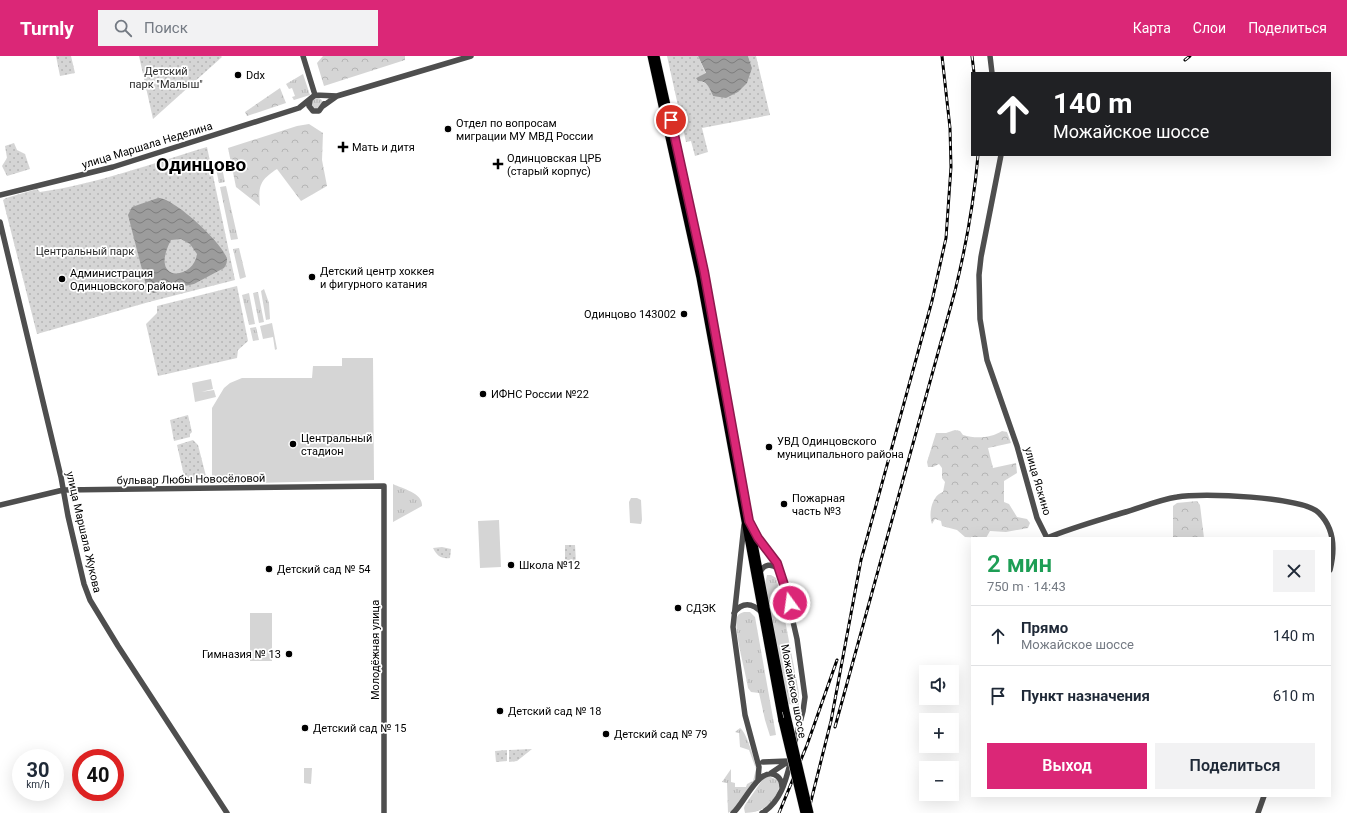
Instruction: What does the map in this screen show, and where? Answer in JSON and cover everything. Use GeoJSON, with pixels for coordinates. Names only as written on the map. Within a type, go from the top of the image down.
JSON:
{"type":"FeatureCollection","features":[{"type":"Feature","properties":{"kind":"main road","name":"Можайское шоссе"},"geometry":{"type":"LineString","coordinates":[[651,56],[700,278],[747,521],[760,572],[786,711],[810,813]]}},
{"type":"Feature","properties":{"kind":"main road","name":"Можайское шоссе"},"geometry":{"type":"LineString","coordinates":[[656,56],[704,271],[762,613],[782,721],[804,813]]}},
{"type":"Feature","properties":{"kind":"street"},"geometry":{"type":"LineString","coordinates":[[303,56],[315,95]]}},
{"type":"Feature","properties":{"kind":"street","name":"улица Маршала Неделина"},"geometry":{"type":"LineString","coordinates":[[299,108],[317,112],[337,96],[471,56]]}},
{"type":"Feature","properties":{"kind":"street"},"geometry":{"type":"LineString","coordinates":[[990,56],[992,72]]}},
{"type":"Feature","properties":{"kind":"street","name":"улица Маршала Неделина"},"geometry":{"type":"LineString","coordinates":[[0,195],[113,168],[299,108],[315,95],[337,96]]}},
{"type":"Feature","properties":{"kind":"street"},"geometry":{"type":"LineString","coordinates":[[322,95],[325,101],[323,106]]}},
{"type":"Feature","properties":{"kind":"street"},"geometry":{"type":"LineString","coordinates":[[310,100],[309,104],[312,110]]}},
{"type":"Feature","properties":{"kind":"street","name":"улица Яскино"},"geometry":{"type":"LineString","coordinates":[[1001,156],[978,275],[980,319],[987,360],[1018,446],[1037,518],[1046,537]]}},
{"type":"Feature","properties":{"kind":"street","name":"улица Маршала Жукова"},"geometry":{"type":"LineString","coordinates":[[0,222],[80,569],[90,600],[118,646],[227,813]]}},
{"type":"Feature","properties":{"kind":"street","name":"бульвар Любы Новосёловой"},"geometry":{"type":"LineString","coordinates":[[0,505],[63,490],[384,486]]}},
{"type":"Feature","properties":{"kind":"street","name":"Молодёжная улица"},"geometry":{"type":"LineString","coordinates":[[384,486],[384,813]]}},
{"type":"Feature","properties":{"kind":"street","name":"улица Яскино"},"geometry":{"type":"LineString","coordinates":[[1050,537],[1176,497],[1192,495],[1238,495],[1307,507],[1318,512],[1324,520],[1333,539],[1334,550],[1331,565]]}},
{"type":"Feature","properties":{"kind":"street"},"geometry":{"type":"LineString","coordinates":[[747,521],[777,563],[786,588],[793,618],[805,696],[803,711],[782,789],[774,804],[762,813]]}},
{"type":"Feature","properties":{"kind":"street"},"geometry":{"type":"LineString","coordinates":[[747,521],[734,613],[735,641],[744,709],[759,767],[758,780]]}},
{"type":"Feature","properties":{"kind":"street"},"geometry":{"type":"LineString","coordinates":[[760,572],[763,567],[769,564],[773,565],[780,571]]}},
{"type":"Feature","properties":{"kind":"street"},"geometry":{"type":"LineString","coordinates":[[734,613],[739,606],[746,604],[758,608],[762,613]]}},
{"type":"Feature","properties":{"kind":"street"},"geometry":{"type":"LineString","coordinates":[[756,754],[771,773],[780,778],[782,789]]}},
{"type":"Feature","properties":{"kind":"street"},"geometry":{"type":"LineString","coordinates":[[763,762],[790,760]]}},
{"type":"Feature","properties":{"kind":"street"},"geometry":{"type":"LineString","coordinates":[[733,813],[740,810],[758,780],[765,774],[771,773],[790,760]]}},
{"type":"Feature","properties":{"kind":"street"},"geometry":{"type":"LineString","coordinates":[[1258,813],[1264,797]]}},
{"type":"Feature","properties":{"kind":"green space"},"geometry":{"type":"Polygon","coordinates":[[[56,56],[71,56],[75,73],[60,76],[56,56]]]}},
{"type":"Feature","properties":{"kind":"green space","name":"Детский парк \"Малыш\""},"geometry":{"type":"Polygon","coordinates":[[[139,56],[221,56],[222,57],[153,119],[139,56]]]}},
{"type":"Feature","properties":{"kind":"green space"},"geometry":{"type":"Polygon","coordinates":[[[323,56],[405,56],[405,60],[324,86],[317,63],[323,56]]]}},
{"type":"Feature","properties":{"kind":"green space"},"geometry":{"type":"Polygon","coordinates":[[[667,56],[698,56],[706,74],[696,78],[708,85],[713,96],[752,68],[748,56],[756,56],[770,115],[702,128],[708,152],[695,156],[691,141],[686,142],[667,56]]]}},
{"type":"Feature","properties":{"kind":"green space"},"geometry":{"type":"Polygon","coordinates":[[[303,74],[310,95],[294,100],[292,97],[295,96],[292,88],[289,89],[286,84],[303,74]]]}},
{"type":"Feature","properties":{"kind":"green space"},"geometry":{"type":"Polygon","coordinates":[[[280,88],[286,103],[247,116],[245,112],[280,88]]]}},
{"type":"Feature","properties":{"kind":"green space"},"geometry":{"type":"Polygon","coordinates":[[[315,98],[319,98],[321,99],[321,107],[315,108],[312,105],[312,101],[315,98]]]}},
{"type":"Feature","properties":{"kind":"green space"},"geometry":{"type":"Polygon","coordinates":[[[309,124],[323,133],[322,160],[327,186],[301,201],[277,169],[261,184],[259,193],[260,206],[236,187],[228,148],[297,126],[309,124]]]}},
{"type":"Feature","properties":{"kind":"green space"},"geometry":{"type":"Polygon","coordinates":[[[14,143],[17,150],[25,154],[30,169],[7,176],[2,166],[7,158],[5,146],[14,143]]]}},
{"type":"Feature","properties":{"kind":"green space","name":"Центральный парк"},"geometry":{"type":"Polygon","coordinates":[[[207,147],[235,280],[149,302],[37,334],[3,200],[37,189],[40,192],[83,184],[207,147]]]}},
{"type":"Feature","properties":{"kind":"green space"},"geometry":{"type":"Polygon","coordinates":[[[221,163],[225,182],[219,183],[215,164],[221,163]]]}},
{"type":"Feature","properties":{"kind":"green space"},"geometry":{"type":"Polygon","coordinates":[[[226,186],[238,239],[231,240],[220,187],[226,186]]]}},
{"type":"Feature","properties":{"kind":"green space"},"geometry":{"type":"Polygon","coordinates":[[[239,248],[246,277],[240,279],[233,249],[239,248]]]}},
{"type":"Feature","properties":{"kind":"green space"},"geometry":{"type":"Polygon","coordinates":[[[237,286],[248,341],[238,350],[237,358],[158,376],[146,324],[157,313],[157,306],[237,286]]]}},
{"type":"Feature","properties":{"kind":"green space"},"geometry":{"type":"Polygon","coordinates":[[[264,289],[269,303],[270,319],[266,320],[261,291],[264,289]]]}},
{"type":"Feature","properties":{"kind":"green space"},"geometry":{"type":"Polygon","coordinates":[[[258,292],[264,322],[259,323],[253,293],[258,292]]]}},
{"type":"Feature","properties":{"kind":"green space"},"geometry":{"type":"Polygon","coordinates":[[[249,293],[255,324],[249,325],[242,295],[249,293]]]}},
{"type":"Feature","properties":{"kind":"green space"},"geometry":{"type":"Polygon","coordinates":[[[272,323],[277,349],[275,350],[273,337],[263,339],[260,326],[272,323]]]}},
{"type":"Feature","properties":{"kind":"green space"},"geometry":{"type":"Polygon","coordinates":[[[256,327],[259,340],[253,341],[250,328],[256,327]]]}},
{"type":"Feature","properties":{"kind":"green space","name":"Центральный стадион"},"geometry":{"type":"Polygon","coordinates":[[[342,358],[373,358],[374,480],[212,484],[212,408],[224,388],[230,383],[242,378],[312,378],[313,366],[342,366],[342,358]]]}},
{"type":"Feature","properties":{"kind":"green space"},"geometry":{"type":"Polygon","coordinates":[[[211,379],[213,389],[201,392],[214,390],[216,397],[195,402],[192,383],[211,379]]]}},
{"type":"Feature","properties":{"kind":"green space"},"geometry":{"type":"Polygon","coordinates":[[[188,415],[192,432],[190,437],[174,441],[170,420],[188,415]]]}},
{"type":"Feature","properties":{"kind":"green space"},"geometry":{"type":"Polygon","coordinates":[[[955,430],[960,431],[963,435],[978,437],[993,435],[1002,431],[1007,432],[1011,443],[988,448],[993,468],[1016,463],[1017,473],[1004,481],[1004,502],[1009,504],[1017,517],[1027,519],[1030,523],[1028,528],[1006,532],[990,531],[987,537],[971,537],[965,537],[957,530],[942,526],[941,521],[935,519],[932,524],[930,515],[932,505],[936,497],[943,492],[945,482],[942,478],[942,468],[939,464],[933,467],[928,467],[927,462],[936,433],[946,433],[955,430]]]}},
{"type":"Feature","properties":{"kind":"green space"},"geometry":{"type":"Polygon","coordinates":[[[193,440],[198,445],[207,480],[185,480],[177,445],[193,440]]]}},
{"type":"Feature","properties":{"kind":"green space"},"geometry":{"type":"Polygon","coordinates":[[[393,484],[416,495],[422,506],[393,522],[393,484]]]}},
{"type":"Feature","properties":{"kind":"green space"},"geometry":{"type":"Polygon","coordinates":[[[631,498],[641,500],[641,524],[630,523],[629,502],[631,498]]]}},
{"type":"Feature","properties":{"kind":"green space"},"geometry":{"type":"Polygon","coordinates":[[[1197,501],[1200,505],[1204,537],[1173,537],[1173,506],[1177,503],[1197,501]]]}},
{"type":"Feature","properties":{"kind":"green space"},"geometry":{"type":"Polygon","coordinates":[[[499,520],[501,567],[480,568],[478,521],[499,520]]]}},
{"type":"Feature","properties":{"kind":"green space"},"geometry":{"type":"Polygon","coordinates":[[[565,545],[575,545],[576,562],[565,562],[565,545]]]}},
{"type":"Feature","properties":{"kind":"green space"},"geometry":{"type":"Polygon","coordinates":[[[442,547],[451,549],[450,558],[440,556],[433,548],[442,547]]]}},
{"type":"Feature","properties":{"kind":"green space"},"geometry":{"type":"Polygon","coordinates":[[[767,575],[771,575],[776,578],[779,589],[799,693],[799,705],[788,704],[765,584],[767,575]]]}},
{"type":"Feature","properties":{"kind":"green space"},"geometry":{"type":"Polygon","coordinates":[[[744,612],[750,612],[755,617],[776,735],[770,736],[759,693],[751,692],[748,688],[738,641],[736,623],[737,616],[744,612]]]}},
{"type":"Feature","properties":{"kind":"green space"},"geometry":{"type":"Polygon","coordinates":[[[250,613],[272,613],[272,661],[250,661],[250,613]]]}},
{"type":"Feature","properties":{"kind":"green space"},"geometry":{"type":"Polygon","coordinates":[[[740,728],[746,736],[752,751],[756,767],[757,777],[744,797],[735,808],[728,813],[727,783],[722,782],[731,769],[731,782],[735,783],[735,787],[746,787],[747,784],[753,781],[756,769],[749,750],[740,747],[739,733],[735,732],[740,728]]]}},
{"type":"Feature","properties":{"kind":"green space"},"geometry":{"type":"Polygon","coordinates":[[[532,749],[517,761],[509,762],[509,750],[532,749]]]}},
{"type":"Feature","properties":{"kind":"green space"},"geometry":{"type":"Polygon","coordinates":[[[507,750],[507,761],[496,762],[495,751],[507,750]]]}},
{"type":"Feature","properties":{"kind":"green space"},"geometry":{"type":"Polygon","coordinates":[[[304,768],[312,768],[311,784],[304,783],[304,768]]]}},
{"type":"Feature","properties":{"kind":"green space"},"geometry":{"type":"Polygon","coordinates":[[[768,776],[778,780],[780,785],[775,797],[763,809],[745,813],[745,805],[763,779],[768,776]]]}},
{"type":"Feature","properties":{"kind":"water"},"geometry":{"type":"Polygon","coordinates":[[[698,56],[748,56],[752,68],[747,83],[738,92],[726,98],[713,96],[706,84],[698,81],[696,78],[706,73],[698,56]]]}},
{"type":"Feature","properties":{"kind":"water"},"geometry":{"type":"Polygon","coordinates":[[[158,198],[175,205],[197,222],[224,252],[227,259],[224,268],[194,284],[153,293],[147,289],[128,215],[132,207],[158,198]],[[181,239],[171,240],[165,254],[165,264],[168,271],[181,273],[194,263],[197,254],[190,244],[181,239]]]}},
{"type":"Feature","properties":{"kind":"railway"},"geometry":{"type":"LineString","coordinates":[[808,813],[831,721],[861,560],[932,301],[946,238],[951,167],[950,128],[942,56]]}},
{"type":"Feature","properties":{"kind":"railway"},"geometry":{"type":"LineString","coordinates":[[972,56],[974,72]]}},
{"type":"Feature","properties":{"kind":"railway"},"geometry":{"type":"LineString","coordinates":[[1185,60],[1190,56]]}},
{"type":"Feature","properties":{"kind":"railway"},"geometry":{"type":"LineString","coordinates":[[835,727],[955,291],[969,224],[978,156]]}},
{"type":"Feature","properties":{"kind":"railway"},"geometry":{"type":"LineString","coordinates":[[779,813],[807,745],[837,660]]}},
{"type":"Feature","properties":{"kind":"place","name":"Ddx"},"geometry":{"type":"Point","coordinates":[238,75]}},
{"type":"Feature","properties":{"kind":"place","name":"Отдел по вопросам миграции МУ МВД России"},"geometry":{"type":"Point","coordinates":[448,129]}},
{"type":"Feature","properties":{"kind":"place","name":"Мать и дитя"},"geometry":{"type":"Point","coordinates":[343,147]}},
{"type":"Feature","properties":{"kind":"place","name":"Одинцовская ЦРБ (старый корпус)"},"geometry":{"type":"Point","coordinates":[498,164]}},
{"type":"Feature","properties":{"kind":"place","name":"Детский центр хоккея и фигурного катания"},"geometry":{"type":"Point","coordinates":[312,277]}},
{"type":"Feature","properties":{"kind":"place","name":"Администрация Одинцовского района"},"geometry":{"type":"Point","coordinates":[62,279]}},
{"type":"Feature","properties":{"kind":"place","name":"Одинцово 143002"},"geometry":{"type":"Point","coordinates":[684,314]}},
{"type":"Feature","properties":{"kind":"place","name":"ИФНС России №22"},"geometry":{"type":"Point","coordinates":[483,394]}},
{"type":"Feature","properties":{"kind":"place","name":"Центральный стадион"},"geometry":{"type":"Point","coordinates":[293,444]}},
{"type":"Feature","properties":{"kind":"place","name":"УВД Одинцовского муниципального района"},"geometry":{"type":"Point","coordinates":[769,447]}},
{"type":"Feature","properties":{"kind":"place","name":"Пожарная часть №3"},"geometry":{"type":"Point","coordinates":[784,504]}},
{"type":"Feature","properties":{"kind":"place","name":"Школа №12"},"geometry":{"type":"Point","coordinates":[511,565]}},
{"type":"Feature","properties":{"kind":"place","name":"Детский сад № 54"},"geometry":{"type":"Point","coordinates":[269,569]}},
{"type":"Feature","properties":{"kind":"place","name":"СДЭК"},"geometry":{"type":"Point","coordinates":[678,608]}},
{"type":"Feature","properties":{"kind":"place","name":"Гимназия № 13"},"geometry":{"type":"Point","coordinates":[289,654]}},
{"type":"Feature","properties":{"kind":"place","name":"Детский сад № 18"},"geometry":{"type":"Point","coordinates":[500,711]}},
{"type":"Feature","properties":{"kind":"place","name":"Детский сад № 15"},"geometry":{"type":"Point","coordinates":[305,728]}},
{"type":"Feature","properties":{"kind":"place","name":"Детский сад № 79"},"geometry":{"type":"Point","coordinates":[606,734]}},
{"type":"Feature","properties":{"kind":"district","name":"Одинцово"},"geometry":{"type":"Point","coordinates":[201,164]}},
{"type":"Feature","properties":{"kind":"route"},"geometry":{"type":"LineString","coordinates":[[671,120],[719,346],[749,521],[758,538],[777,563],[790,603]]}}]}
